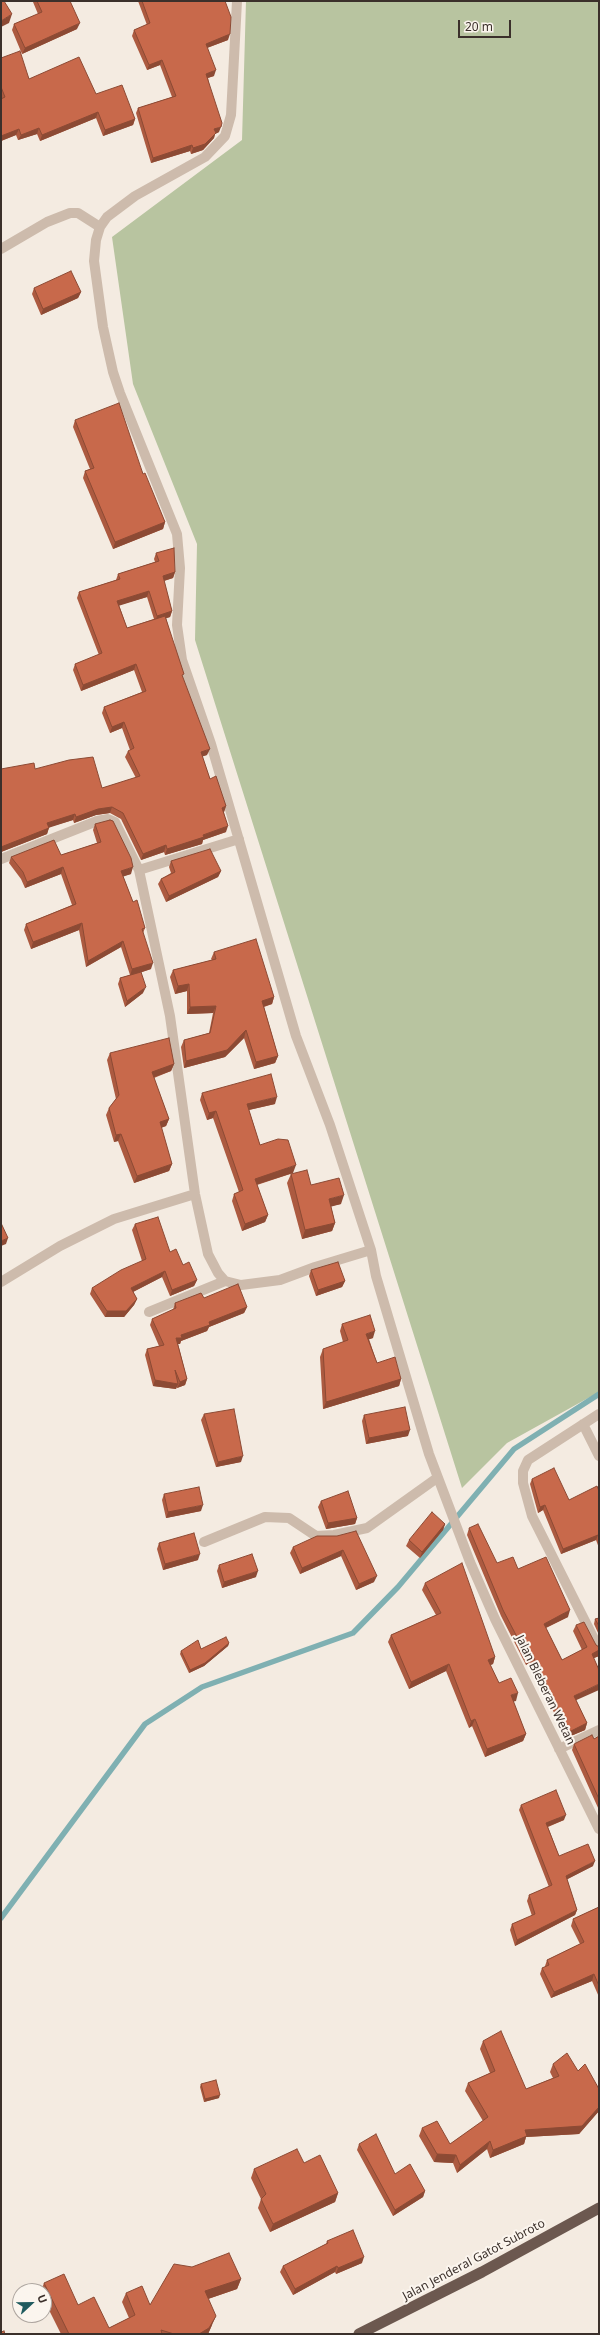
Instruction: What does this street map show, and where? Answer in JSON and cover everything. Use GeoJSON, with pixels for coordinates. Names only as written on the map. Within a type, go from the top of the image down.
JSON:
{"type":"FeatureCollection","features":[{"type":"Feature","properties":{"kind":"highway","name":"Jalan Jenderal Gatot Subroto"},"geometry":{"type":"LineString","coordinates":[[359,2334],[482,2272],[599,2208]]}},
{"type":"Feature","properties":{"kind":"street"},"geometry":{"type":"LineString","coordinates":[[1,249],[47,222],[70,213],[78,213],[100,227],[107,217],[135,196],[206,157],[225,136],[231,115],[238,1]]}},
{"type":"Feature","properties":{"kind":"street","name":"Jalan Bleberan Wetan"},"geometry":{"type":"LineString","coordinates":[[100,227],[96,240],[94,260],[107,350],[120,393],[177,534],[180,568],[178,625],[182,660],[211,744],[296,1036],[330,1126],[371,1250],[382,1297],[437,1478],[470,1562],[495,1619],[599,1829]]}},
{"type":"Feature","properties":{"kind":"street"},"geometry":{"type":"LineString","coordinates":[[1,859],[97,820],[108,819],[115,822],[139,870],[170,1016],[196,1194],[208,1254],[218,1273],[225,1281],[241,1285],[280,1280],[315,1267],[371,1250]]}},
{"type":"Feature","properties":{"kind":"street"},"geometry":{"type":"LineString","coordinates":[[139,870],[239,839]]}},
{"type":"Feature","properties":{"kind":"street"},"geometry":{"type":"LineString","coordinates":[[1,1282],[60,1246],[114,1219],[196,1194]]}},
{"type":"Feature","properties":{"kind":"street"},"geometry":{"type":"LineString","coordinates":[[149,1312],[225,1281]]}},
{"type":"Feature","properties":{"kind":"street"},"geometry":{"type":"LineString","coordinates":[[599,1414],[528,1460],[523,1471],[523,1483],[532,1516],[599,1649]]}},
{"type":"Feature","properties":{"kind":"street"},"geometry":{"type":"LineString","coordinates":[[584,1424],[599,1456]]}},
{"type":"Feature","properties":{"kind":"street"},"geometry":{"type":"LineString","coordinates":[[204,1542],[265,1517],[289,1518],[316,1536],[367,1528],[437,1478]]}},
{"type":"Feature","properties":{"kind":"street"},"geometry":{"type":"LineString","coordinates":[[559,1749],[599,1730]]}},
{"type":"Feature","properties":{"kind":"green space"},"geometry":{"type":"Polygon","coordinates":[[[246,1],[599,1],[599,1392],[507,1443],[462,1488],[195,640],[197,544],[133,384],[112,237],[242,140],[246,1]]]}},
{"type":"Feature","properties":{"kind":"building"},"geometry":{"type":"Polygon","coordinates":[[[1,1],[4,1],[12,14],[1,21],[1,1]]]}},
{"type":"Feature","properties":{"kind":"building"},"geometry":{"type":"Polygon","coordinates":[[[37,1],[70,1],[80,23],[25,48],[14,24],[42,12],[37,1]]]}},
{"type":"Feature","properties":{"kind":"building"},"geometry":{"type":"Polygon","coordinates":[[[142,1],[225,1],[231,17],[230,34],[206,44],[216,70],[206,74],[222,123],[221,127],[214,129],[216,133],[205,144],[193,148],[192,145],[153,158],[138,108],[176,96],[162,60],[149,65],[134,30],[150,23],[142,1]]]}},
{"type":"Feature","properties":{"kind":"building"},"geometry":{"type":"Polygon","coordinates":[[[20,51],[29,79],[79,57],[96,94],[122,85],[135,119],[105,130],[98,112],[42,135],[39,128],[21,135],[19,129],[1,136],[1,99],[5,97],[1,87],[1,58],[20,51]]]}},
{"type":"Feature","properties":{"kind":"building"},"geometry":{"type":"Polygon","coordinates":[[[71,271],[81,292],[43,309],[34,288],[71,271]]]}},
{"type":"Feature","properties":{"kind":"building"},"geometry":{"type":"Polygon","coordinates":[[[119,403],[143,474],[145,473],[165,522],[115,542],[85,471],[94,468],[75,420],[119,403]]]}},
{"type":"Feature","properties":{"kind":"building"},"geometry":{"type":"Polygon","coordinates":[[[174,548],[175,572],[163,576],[172,611],[157,616],[149,591],[117,601],[127,628],[165,616],[184,674],[182,675],[210,749],[201,752],[210,779],[216,776],[226,806],[222,808],[228,826],[203,835],[204,837],[167,849],[166,845],[143,854],[123,813],[112,807],[98,809],[76,817],[75,814],[47,823],[49,828],[1,847],[1,769],[34,763],[35,769],[69,760],[93,757],[102,788],[140,776],[128,751],[134,748],[124,722],[112,727],[104,707],[146,691],[136,664],[83,685],[75,664],[102,653],[79,592],[120,579],[118,574],[159,561],[156,553],[174,548]]]}},
{"type":"Feature","properties":{"kind":"building"},"geometry":{"type":"Polygon","coordinates":[[[110,820],[113,821],[131,858],[133,867],[121,871],[133,902],[137,900],[145,928],[142,929],[153,963],[132,969],[123,941],[88,961],[82,923],[33,942],[26,924],[76,904],[63,867],[27,882],[23,872],[11,857],[54,840],[61,855],[101,842],[95,824],[110,820]]]}},
{"type":"Feature","properties":{"kind":"building"},"geometry":{"type":"Polygon","coordinates":[[[210,849],[221,871],[169,896],[161,879],[175,872],[171,861],[210,849]]]}},
{"type":"Feature","properties":{"kind":"building"},"geometry":{"type":"Polygon","coordinates":[[[256,939],[274,997],[262,1001],[278,1056],[256,1062],[246,1030],[227,1050],[186,1061],[184,1040],[210,1033],[216,1006],[190,1007],[189,984],[178,986],[173,970],[216,959],[214,952],[256,939]]]}},
{"type":"Feature","properties":{"kind":"building"},"geometry":{"type":"Polygon","coordinates":[[[141,972],[146,987],[127,1001],[120,978],[141,972]]]}},
{"type":"Feature","properties":{"kind":"building"},"geometry":{"type":"Polygon","coordinates":[[[169,1038],[174,1064],[152,1072],[169,1119],[160,1122],[172,1164],[137,1176],[121,1134],[116,1135],[109,1108],[119,1095],[110,1053],[169,1038]]]}},
{"type":"Feature","properties":{"kind":"building"},"geometry":{"type":"Polygon","coordinates":[[[271,1074],[277,1097],[247,1104],[260,1145],[278,1139],[288,1140],[296,1165],[255,1179],[268,1215],[245,1224],[234,1194],[243,1190],[216,1111],[209,1113],[202,1093],[271,1074]]]}},
{"type":"Feature","properties":{"kind":"building"},"geometry":{"type":"Polygon","coordinates":[[[307,1170],[311,1185],[339,1178],[344,1195],[329,1199],[335,1223],[305,1230],[291,1174],[307,1170]]]}},
{"type":"Feature","properties":{"kind":"building"},"geometry":{"type":"Polygon","coordinates":[[[158,1217],[170,1252],[176,1249],[183,1265],[189,1262],[197,1280],[172,1290],[165,1271],[131,1288],[137,1299],[126,1311],[107,1311],[92,1288],[121,1270],[146,1259],[135,1224],[158,1217]]]}},
{"type":"Feature","properties":{"kind":"building"},"geometry":{"type":"Polygon","coordinates":[[[1,1223],[8,1238],[1,1241],[1,1223]]]}},
{"type":"Feature","properties":{"kind":"building"},"geometry":{"type":"Polygon","coordinates":[[[338,1262],[345,1281],[318,1290],[311,1270],[338,1262]]]}},
{"type":"Feature","properties":{"kind":"building"},"geometry":{"type":"Polygon","coordinates":[[[238,1284],[247,1307],[209,1322],[210,1325],[181,1335],[182,1338],[176,1338],[187,1379],[180,1382],[175,1370],[178,1384],[155,1380],[147,1349],[164,1345],[152,1319],[176,1308],[175,1303],[201,1293],[204,1298],[238,1284]]]}},
{"type":"Feature","properties":{"kind":"building"},"geometry":{"type":"Polygon","coordinates":[[[370,1315],[375,1331],[366,1334],[377,1363],[395,1357],[401,1379],[326,1402],[323,1349],[348,1340],[342,1324],[370,1315]]]}},
{"type":"Feature","properties":{"kind":"building"},"geometry":{"type":"Polygon","coordinates":[[[405,1407],[410,1430],[369,1438],[364,1415],[405,1407]]]}},
{"type":"Feature","properties":{"kind":"building"},"geometry":{"type":"Polygon","coordinates":[[[234,1409],[243,1456],[218,1462],[204,1414],[234,1409]]]}},
{"type":"Feature","properties":{"kind":"building"},"geometry":{"type":"Polygon","coordinates":[[[554,1468],[569,1500],[597,1486],[599,1491],[599,1537],[598,1535],[563,1549],[545,1505],[540,1507],[532,1479],[554,1468]]]}},
{"type":"Feature","properties":{"kind":"building"},"geometry":{"type":"Polygon","coordinates":[[[199,1487],[203,1505],[168,1512],[164,1494],[199,1487]]]}},
{"type":"Feature","properties":{"kind":"building"},"geometry":{"type":"Polygon","coordinates":[[[348,1491],[357,1518],[328,1523],[321,1501],[348,1491]]]}},
{"type":"Feature","properties":{"kind":"building"},"geometry":{"type":"Polygon","coordinates":[[[432,1512],[445,1524],[422,1552],[409,1540],[432,1512]]]}},
{"type":"Feature","properties":{"kind":"building"},"geometry":{"type":"Polygon","coordinates":[[[478,1524],[497,1563],[513,1557],[518,1569],[546,1557],[570,1610],[544,1624],[562,1660],[587,1647],[576,1625],[584,1622],[596,1645],[599,1647],[599,1650],[592,1654],[599,1670],[599,1684],[574,1696],[587,1723],[569,1732],[533,1656],[528,1658],[503,1610],[469,1528],[478,1524]]]}},
{"type":"Feature","properties":{"kind":"building"},"geometry":{"type":"Polygon","coordinates":[[[356,1531],[377,1576],[359,1584],[343,1550],[302,1568],[293,1547],[317,1536],[337,1536],[356,1531]]]}},
{"type":"Feature","properties":{"kind":"building"},"geometry":{"type":"Polygon","coordinates":[[[194,1533],[200,1554],[165,1564],[159,1543],[194,1533]]]}},
{"type":"Feature","properties":{"kind":"building"},"geometry":{"type":"Polygon","coordinates":[[[252,1554],[258,1571],[224,1582],[219,1565],[252,1554]]]}},
{"type":"Feature","properties":{"kind":"building"},"geometry":{"type":"Polygon","coordinates":[[[462,1563],[495,1657],[488,1660],[499,1683],[511,1678],[518,1693],[511,1695],[526,1734],[487,1749],[475,1719],[471,1721],[449,1664],[411,1682],[391,1635],[441,1613],[425,1583],[462,1563]]]}},
{"type":"Feature","properties":{"kind":"building"},"geometry":{"type":"Polygon","coordinates":[[[599,1618],[599,1626],[595,1619],[599,1618]]]}},
{"type":"Feature","properties":{"kind":"building"},"geometry":{"type":"Polygon","coordinates":[[[226,1637],[229,1643],[205,1663],[190,1670],[181,1651],[198,1640],[201,1649],[226,1637]]]}},
{"type":"Feature","properties":{"kind":"building"},"geometry":{"type":"Polygon","coordinates":[[[592,1735],[594,1739],[599,1736],[599,1799],[574,1744],[592,1735]]]}},
{"type":"Feature","properties":{"kind":"building"},"geometry":{"type":"Polygon","coordinates":[[[556,1790],[566,1815],[546,1823],[559,1856],[588,1844],[595,1861],[566,1876],[577,1910],[517,1940],[512,1924],[535,1914],[529,1895],[552,1885],[521,1805],[556,1790]]]}},
{"type":"Feature","properties":{"kind":"building"},"geometry":{"type":"Polygon","coordinates":[[[599,1907],[599,1986],[594,1974],[554,1992],[542,1968],[549,1965],[547,1960],[584,1942],[573,1919],[599,1907]]]}},
{"type":"Feature","properties":{"kind":"building"},"geometry":{"type":"Polygon","coordinates":[[[501,2031],[526,2089],[559,2076],[553,2064],[567,2053],[578,2071],[585,2064],[599,2089],[599,2107],[582,2126],[525,2130],[527,2136],[493,2150],[490,2141],[460,2165],[456,2155],[437,2154],[422,2128],[437,2121],[450,2144],[488,2117],[468,2083],[495,2071],[483,2041],[501,2031]]]}},
{"type":"Feature","properties":{"kind":"building"},"geometry":{"type":"Polygon","coordinates":[[[216,2080],[220,2095],[205,2099],[201,2084],[216,2080]]]}},
{"type":"Feature","properties":{"kind":"building"},"geometry":{"type":"Polygon","coordinates":[[[376,2134],[395,2174],[410,2164],[425,2191],[395,2210],[359,2144],[376,2134]]]}},
{"type":"Feature","properties":{"kind":"building"},"geometry":{"type":"Polygon","coordinates":[[[297,2149],[304,2163],[320,2155],[338,2193],[273,2224],[261,2199],[266,2194],[254,2169],[297,2149]]]}},
{"type":"Feature","properties":{"kind":"building"},"geometry":{"type":"Polygon","coordinates":[[[353,2230],[364,2257],[338,2268],[337,2266],[295,2289],[283,2266],[328,2243],[327,2241],[353,2230]]]}},
{"type":"Feature","properties":{"kind":"building"},"geometry":{"type":"Polygon","coordinates":[[[229,2253],[241,2279],[205,2291],[216,2316],[209,2328],[199,2334],[174,2334],[161,2330],[162,2334],[69,2334],[52,2299],[52,2283],[44,2283],[64,2274],[78,2305],[94,2297],[109,2328],[135,2315],[126,2293],[142,2286],[150,2305],[174,2264],[192,2267],[229,2253]]]}},
{"type":"Feature","properties":{"kind":"waterway"},"geometry":{"type":"LineString","coordinates":[[1,1918],[145,1724],[202,1687],[353,1633],[398,1587],[514,1449],[599,1394]]}}]}
